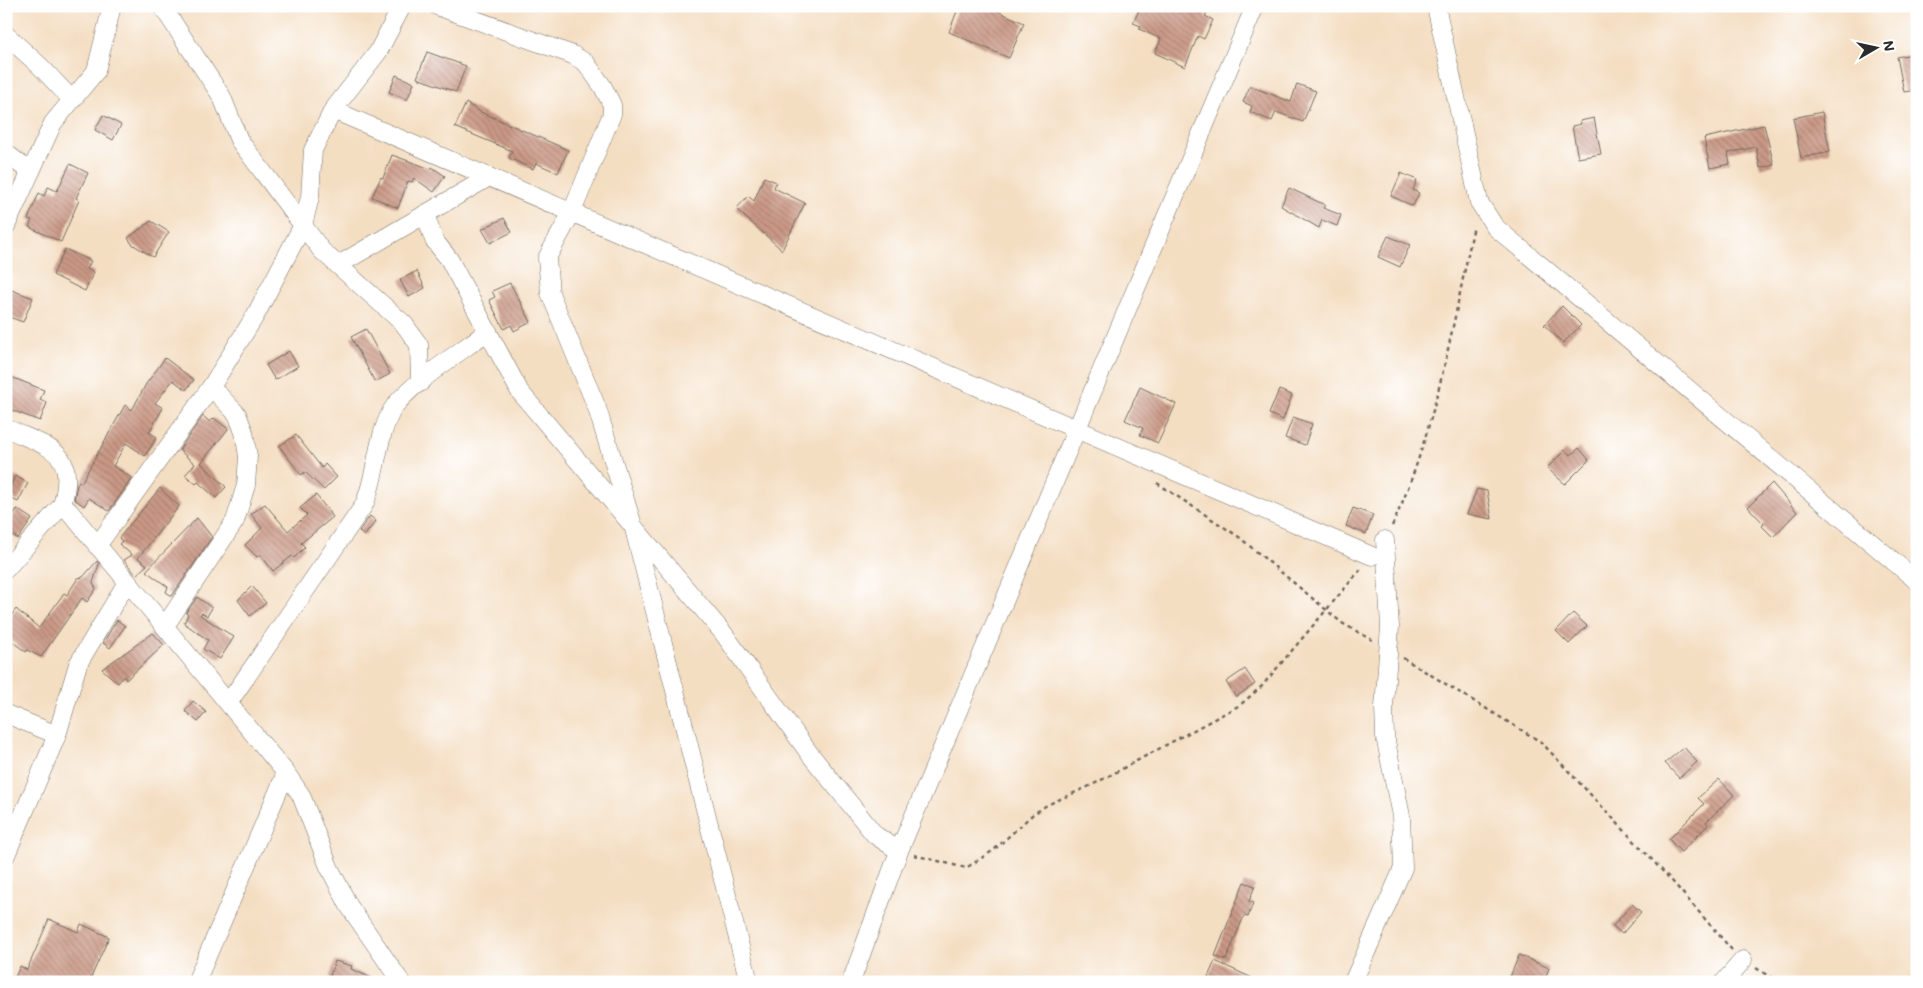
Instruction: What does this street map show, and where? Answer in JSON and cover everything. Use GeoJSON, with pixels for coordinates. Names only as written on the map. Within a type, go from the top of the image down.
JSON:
{"type":"FeatureCollection","features":[{"type":"Feature","properties":{"kind":"street"},"geometry":{"type":"LineString","coordinates":[[6,226],[53,122],[96,71],[112,6]]}},
{"type":"Feature","properties":{"kind":"street"},"geometry":{"type":"LineString","coordinates":[[162,6],[222,96],[239,140],[322,251],[340,264],[404,324],[419,345],[420,382]]}},
{"type":"Feature","properties":{"kind":"street"},"geometry":{"type":"LineString","coordinates":[[97,546],[211,387],[255,316],[303,225],[310,197],[313,150],[333,110],[378,52],[402,6]]}},
{"type":"Feature","properties":{"kind":"street"},"geometry":{"type":"LineString","coordinates":[[437,6],[573,55],[586,63],[603,87],[612,105],[612,114],[572,212],[547,258],[550,293],[596,408],[634,528],[749,982]]}},
{"type":"Feature","properties":{"kind":"street"},"geometry":{"type":"LineString","coordinates":[[851,982],[899,851],[1255,6]]}},
{"type":"Feature","properties":{"kind":"street"},"geometry":{"type":"LineString","coordinates":[[1436,6],[1479,202],[1495,227],[1917,581]]}},
{"type":"Feature","properties":{"kind":"street"},"geometry":{"type":"LineString","coordinates":[[6,35],[71,99]]}},
{"type":"Feature","properties":{"kind":"street"},"geometry":{"type":"LineString","coordinates":[[333,110],[1372,556]]}},
{"type":"Feature","properties":{"kind":"street"},"geometry":{"type":"LineString","coordinates":[[6,153],[30,172]]}},
{"type":"Feature","properties":{"kind":"street"},"geometry":{"type":"LineString","coordinates":[[340,264],[489,177]]}},
{"type":"Feature","properties":{"kind":"street"},"geometry":{"type":"LineString","coordinates":[[425,214],[434,240],[449,260],[520,392],[724,634],[809,753],[875,835],[899,851]]}},
{"type":"Feature","properties":{"kind":"street"},"geometry":{"type":"LineString","coordinates":[[229,702],[364,505],[371,489],[384,429],[399,399],[488,331]]}},
{"type":"Feature","properties":{"kind":"street"},"geometry":{"type":"LineString","coordinates":[[165,626],[236,521],[246,485],[248,456],[244,432],[237,414],[211,387]]}},
{"type":"Feature","properties":{"kind":"street"},"geometry":{"type":"LineString","coordinates":[[6,428],[61,456],[67,468],[66,492],[62,505],[6,569]]}},
{"type":"Feature","properties":{"kind":"street"},"geometry":{"type":"LineString","coordinates":[[62,505],[286,772],[301,795],[329,867],[349,906],[397,980]]}},
{"type":"Feature","properties":{"kind":"street"},"geometry":{"type":"LineString","coordinates":[[1353,982],[1403,868],[1401,816],[1385,726],[1384,707],[1390,650],[1385,540]]}},
{"type":"Feature","properties":{"kind":"street"},"geometry":{"type":"LineString","coordinates":[[6,855],[56,735],[78,664],[127,582]]}},
{"type":"Feature","properties":{"kind":"street"},"geometry":{"type":"LineString","coordinates":[[6,714],[56,735]]}},
{"type":"Feature","properties":{"kind":"street"},"geometry":{"type":"LineString","coordinates":[[196,982],[286,772]]}},
{"type":"Feature","properties":{"kind":"street"},"geometry":{"type":"LineString","coordinates":[[1724,982],[1743,960]]}},
{"type":"Feature","properties":{"kind":"path"},"geometry":{"type":"LineString","coordinates":[[1385,540],[1425,443],[1435,407],[1479,202]]}},
{"type":"Feature","properties":{"kind":"path"},"geometry":{"type":"LineString","coordinates":[[1149,478],[1238,537],[1342,623],[1541,742],[1672,881],[1725,944],[1743,960],[1778,982]]}},
{"type":"Feature","properties":{"kind":"path"},"geometry":{"type":"LineString","coordinates":[[899,851],[966,868],[994,850],[1032,815],[1048,805],[1094,784],[1252,697],[1372,556]]}},
{"type":"Feature","properties":{"kind":"building"},"geometry":{"type":"Polygon","coordinates":[[[959,6],[986,6],[1024,23],[1009,58],[949,32],[959,6]]]}},
{"type":"Feature","properties":{"kind":"building"},"geometry":{"type":"Polygon","coordinates":[[[1141,6],[1197,6],[1208,11],[1205,16],[1213,20],[1204,39],[1198,36],[1185,67],[1155,53],[1161,39],[1139,29],[1141,26],[1133,23],[1141,6]]]}},
{"type":"Feature","properties":{"kind":"building"},"geometry":{"type":"Polygon","coordinates":[[[427,52],[466,66],[456,92],[417,78],[427,52]]]}},
{"type":"Feature","properties":{"kind":"building"},"geometry":{"type":"Polygon","coordinates":[[[1917,53],[1917,90],[1904,92],[1897,57],[1917,53]]]}},
{"type":"Feature","properties":{"kind":"building"},"geometry":{"type":"Polygon","coordinates":[[[396,75],[414,83],[407,100],[389,92],[396,75]]]}},
{"type":"Feature","properties":{"kind":"building"},"geometry":{"type":"Polygon","coordinates":[[[1297,84],[1316,91],[1303,122],[1276,112],[1272,121],[1250,112],[1252,106],[1243,102],[1250,86],[1291,102],[1297,84]]]}},
{"type":"Feature","properties":{"kind":"building"},"geometry":{"type":"Polygon","coordinates":[[[466,103],[481,112],[568,150],[558,173],[536,163],[533,169],[509,158],[512,151],[455,127],[466,103]]]}},
{"type":"Feature","properties":{"kind":"building"},"geometry":{"type":"Polygon","coordinates":[[[1822,112],[1830,152],[1801,158],[1793,118],[1822,112]]]}},
{"type":"Feature","properties":{"kind":"building"},"geometry":{"type":"Polygon","coordinates":[[[103,115],[121,125],[113,140],[95,130],[103,115]]]}},
{"type":"Feature","properties":{"kind":"building"},"geometry":{"type":"Polygon","coordinates":[[[1594,118],[1601,154],[1578,158],[1572,126],[1581,124],[1580,121],[1594,118]]]}},
{"type":"Feature","properties":{"kind":"building"},"geometry":{"type":"Polygon","coordinates":[[[1764,125],[1774,165],[1760,168],[1756,147],[1728,153],[1730,164],[1710,168],[1704,138],[1764,125]]]}},
{"type":"Feature","properties":{"kind":"building"},"geometry":{"type":"Polygon","coordinates":[[[392,155],[431,169],[432,167],[445,176],[434,192],[414,178],[412,182],[408,181],[398,208],[372,197],[381,177],[383,178],[392,155]]]}},
{"type":"Feature","properties":{"kind":"building"},"geometry":{"type":"Polygon","coordinates":[[[70,164],[88,173],[76,198],[79,200],[61,242],[29,227],[32,220],[28,219],[39,193],[44,196],[48,187],[57,191],[70,164]]]}},
{"type":"Feature","properties":{"kind":"building"},"geometry":{"type":"Polygon","coordinates":[[[1401,173],[1417,180],[1413,190],[1419,193],[1413,206],[1391,196],[1401,173]]]}},
{"type":"Feature","properties":{"kind":"building"},"geometry":{"type":"Polygon","coordinates":[[[764,177],[776,182],[774,188],[805,203],[782,250],[736,209],[748,196],[754,201],[764,177]]]}},
{"type":"Feature","properties":{"kind":"building"},"geometry":{"type":"Polygon","coordinates":[[[1289,188],[1325,205],[1323,208],[1341,215],[1337,226],[1322,220],[1319,228],[1281,206],[1289,188]]]}},
{"type":"Feature","properties":{"kind":"building"},"geometry":{"type":"Polygon","coordinates":[[[504,218],[512,232],[490,243],[482,229],[504,218]]]}},
{"type":"Feature","properties":{"kind":"building"},"geometry":{"type":"Polygon","coordinates":[[[151,221],[169,232],[153,257],[132,244],[128,238],[151,221]]]}},
{"type":"Feature","properties":{"kind":"building"},"geometry":{"type":"Polygon","coordinates":[[[1388,236],[1410,245],[1400,267],[1378,257],[1388,236]]]}},
{"type":"Feature","properties":{"kind":"building"},"geometry":{"type":"Polygon","coordinates":[[[65,249],[91,261],[87,269],[94,272],[85,291],[53,275],[65,249]]]}},
{"type":"Feature","properties":{"kind":"building"},"geometry":{"type":"Polygon","coordinates":[[[417,271],[425,288],[409,297],[400,280],[417,271]]]}},
{"type":"Feature","properties":{"kind":"building"},"geometry":{"type":"Polygon","coordinates":[[[510,283],[531,322],[514,331],[511,325],[504,329],[489,300],[495,297],[492,291],[510,283]]]}},
{"type":"Feature","properties":{"kind":"building"},"geometry":{"type":"Polygon","coordinates":[[[9,289],[33,298],[23,322],[6,316],[6,295],[9,289]]]}},
{"type":"Feature","properties":{"kind":"building"},"geometry":{"type":"Polygon","coordinates":[[[1562,306],[1581,325],[1563,343],[1544,325],[1562,306]]]}},
{"type":"Feature","properties":{"kind":"building"},"geometry":{"type":"Polygon","coordinates":[[[366,329],[390,374],[375,382],[351,337],[366,329]]]}},
{"type":"Feature","properties":{"kind":"building"},"geometry":{"type":"Polygon","coordinates":[[[289,351],[298,366],[275,380],[266,365],[289,351]]]}},
{"type":"Feature","properties":{"kind":"building"},"geometry":{"type":"Polygon","coordinates":[[[165,358],[194,380],[186,390],[173,380],[155,403],[163,408],[149,432],[157,437],[145,456],[126,443],[113,466],[132,478],[109,511],[89,498],[84,506],[74,499],[79,481],[81,483],[125,405],[132,410],[146,384],[165,358]]]}},
{"type":"Feature","properties":{"kind":"building"},"geometry":{"type":"Polygon","coordinates":[[[6,375],[44,390],[40,400],[47,403],[40,421],[6,408],[6,375]]]}},
{"type":"Feature","properties":{"kind":"building"},"geometry":{"type":"Polygon","coordinates":[[[1140,387],[1176,404],[1158,443],[1140,435],[1143,428],[1125,420],[1140,387]]]}},
{"type":"Feature","properties":{"kind":"building"},"geometry":{"type":"Polygon","coordinates":[[[1279,390],[1292,395],[1283,420],[1269,414],[1279,390]]]}},
{"type":"Feature","properties":{"kind":"building"},"geometry":{"type":"Polygon","coordinates":[[[203,416],[210,422],[214,418],[228,429],[201,463],[226,487],[216,498],[198,482],[196,484],[185,475],[195,464],[179,450],[203,416]]]}},
{"type":"Feature","properties":{"kind":"building"},"geometry":{"type":"Polygon","coordinates":[[[1293,417],[1312,424],[1305,445],[1285,438],[1293,417]]]}},
{"type":"Feature","properties":{"kind":"building"},"geometry":{"type":"Polygon","coordinates":[[[296,435],[322,468],[325,464],[337,477],[324,490],[305,472],[301,475],[279,446],[296,435]]]}},
{"type":"Feature","properties":{"kind":"building"},"geometry":{"type":"Polygon","coordinates":[[[1579,448],[1589,460],[1565,484],[1547,468],[1565,450],[1571,455],[1579,448]]]}},
{"type":"Feature","properties":{"kind":"building"},"geometry":{"type":"Polygon","coordinates":[[[15,476],[28,483],[18,502],[6,496],[15,476]]]}},
{"type":"Feature","properties":{"kind":"building"},"geometry":{"type":"Polygon","coordinates":[[[1772,483],[1797,512],[1773,537],[1748,507],[1772,483]]]}},
{"type":"Feature","properties":{"kind":"building"},"geometry":{"type":"Polygon","coordinates":[[[160,488],[179,506],[138,558],[147,565],[136,575],[124,560],[132,555],[119,544],[122,541],[119,538],[160,488]]]}},
{"type":"Feature","properties":{"kind":"building"},"geometry":{"type":"Polygon","coordinates":[[[1477,489],[1487,491],[1492,519],[1467,514],[1477,489]]]}},
{"type":"Feature","properties":{"kind":"building"},"geometry":{"type":"Polygon","coordinates":[[[316,495],[333,517],[301,543],[305,547],[294,558],[292,556],[273,571],[260,554],[257,557],[245,545],[262,528],[251,514],[265,504],[288,531],[307,515],[300,508],[316,495]]]}},
{"type":"Feature","properties":{"kind":"building"},"geometry":{"type":"Polygon","coordinates":[[[1353,508],[1373,515],[1366,534],[1346,526],[1353,508]]]}},
{"type":"Feature","properties":{"kind":"building"},"geometry":{"type":"Polygon","coordinates":[[[17,509],[32,519],[18,539],[6,531],[6,526],[17,509]]]}},
{"type":"Feature","properties":{"kind":"building"},"geometry":{"type":"Polygon","coordinates":[[[370,516],[376,521],[364,536],[359,531],[370,516]]]}},
{"type":"Feature","properties":{"kind":"building"},"geometry":{"type":"Polygon","coordinates":[[[197,518],[212,537],[172,596],[166,592],[168,587],[146,571],[197,518]]]}},
{"type":"Feature","properties":{"kind":"building"},"geometry":{"type":"Polygon","coordinates":[[[97,561],[99,564],[93,583],[96,589],[87,602],[82,598],[41,657],[27,650],[26,652],[6,637],[6,622],[16,609],[39,628],[64,593],[67,595],[78,578],[83,577],[97,561]]]}},
{"type":"Feature","properties":{"kind":"building"},"geometry":{"type":"Polygon","coordinates":[[[252,586],[266,603],[250,616],[238,600],[252,586]]]}},
{"type":"Feature","properties":{"kind":"building"},"geometry":{"type":"Polygon","coordinates":[[[197,597],[212,608],[207,616],[202,613],[200,615],[234,637],[220,659],[203,649],[208,640],[184,623],[188,615],[186,613],[197,597]]]}},
{"type":"Feature","properties":{"kind":"building"},"geometry":{"type":"Polygon","coordinates":[[[1573,613],[1587,626],[1569,644],[1556,631],[1573,613]]]}},
{"type":"Feature","properties":{"kind":"building"},"geometry":{"type":"Polygon","coordinates":[[[117,620],[125,626],[110,648],[103,643],[117,620]]]}},
{"type":"Feature","properties":{"kind":"building"},"geometry":{"type":"Polygon","coordinates":[[[153,633],[164,645],[126,680],[124,676],[118,683],[102,669],[153,633]]]}},
{"type":"Feature","properties":{"kind":"building"},"geometry":{"type":"Polygon","coordinates":[[[1245,669],[1255,684],[1236,697],[1226,682],[1245,669]]]}},
{"type":"Feature","properties":{"kind":"building"},"geometry":{"type":"Polygon","coordinates":[[[193,701],[206,712],[198,722],[185,711],[193,701]]]}},
{"type":"Feature","properties":{"kind":"building"},"geometry":{"type":"Polygon","coordinates":[[[1684,747],[1697,762],[1679,778],[1665,763],[1684,747]]]}},
{"type":"Feature","properties":{"kind":"building"},"geometry":{"type":"Polygon","coordinates":[[[1719,779],[1734,795],[1706,822],[1708,825],[1681,852],[1669,839],[1704,804],[1698,798],[1719,779]]]}},
{"type":"Feature","properties":{"kind":"building"},"geometry":{"type":"Polygon","coordinates":[[[1244,882],[1255,886],[1249,901],[1253,903],[1248,917],[1244,916],[1226,960],[1215,956],[1244,882]]]}},
{"type":"Feature","properties":{"kind":"building"},"geometry":{"type":"Polygon","coordinates":[[[1632,904],[1641,912],[1622,934],[1613,926],[1632,904]]]}},
{"type":"Feature","properties":{"kind":"building"},"geometry":{"type":"Polygon","coordinates":[[[49,919],[78,932],[81,924],[109,937],[89,982],[13,982],[20,966],[27,970],[49,919]]]}},
{"type":"Feature","properties":{"kind":"building"},"geometry":{"type":"Polygon","coordinates":[[[1519,955],[1549,968],[1544,982],[1508,982],[1519,955]]]}},
{"type":"Feature","properties":{"kind":"building"},"geometry":{"type":"Polygon","coordinates":[[[335,961],[352,966],[351,969],[381,982],[328,982],[335,961]]]}},
{"type":"Feature","properties":{"kind":"building"},"geometry":{"type":"Polygon","coordinates":[[[1215,961],[1261,982],[1214,982],[1207,979],[1215,961]]]}}]}
